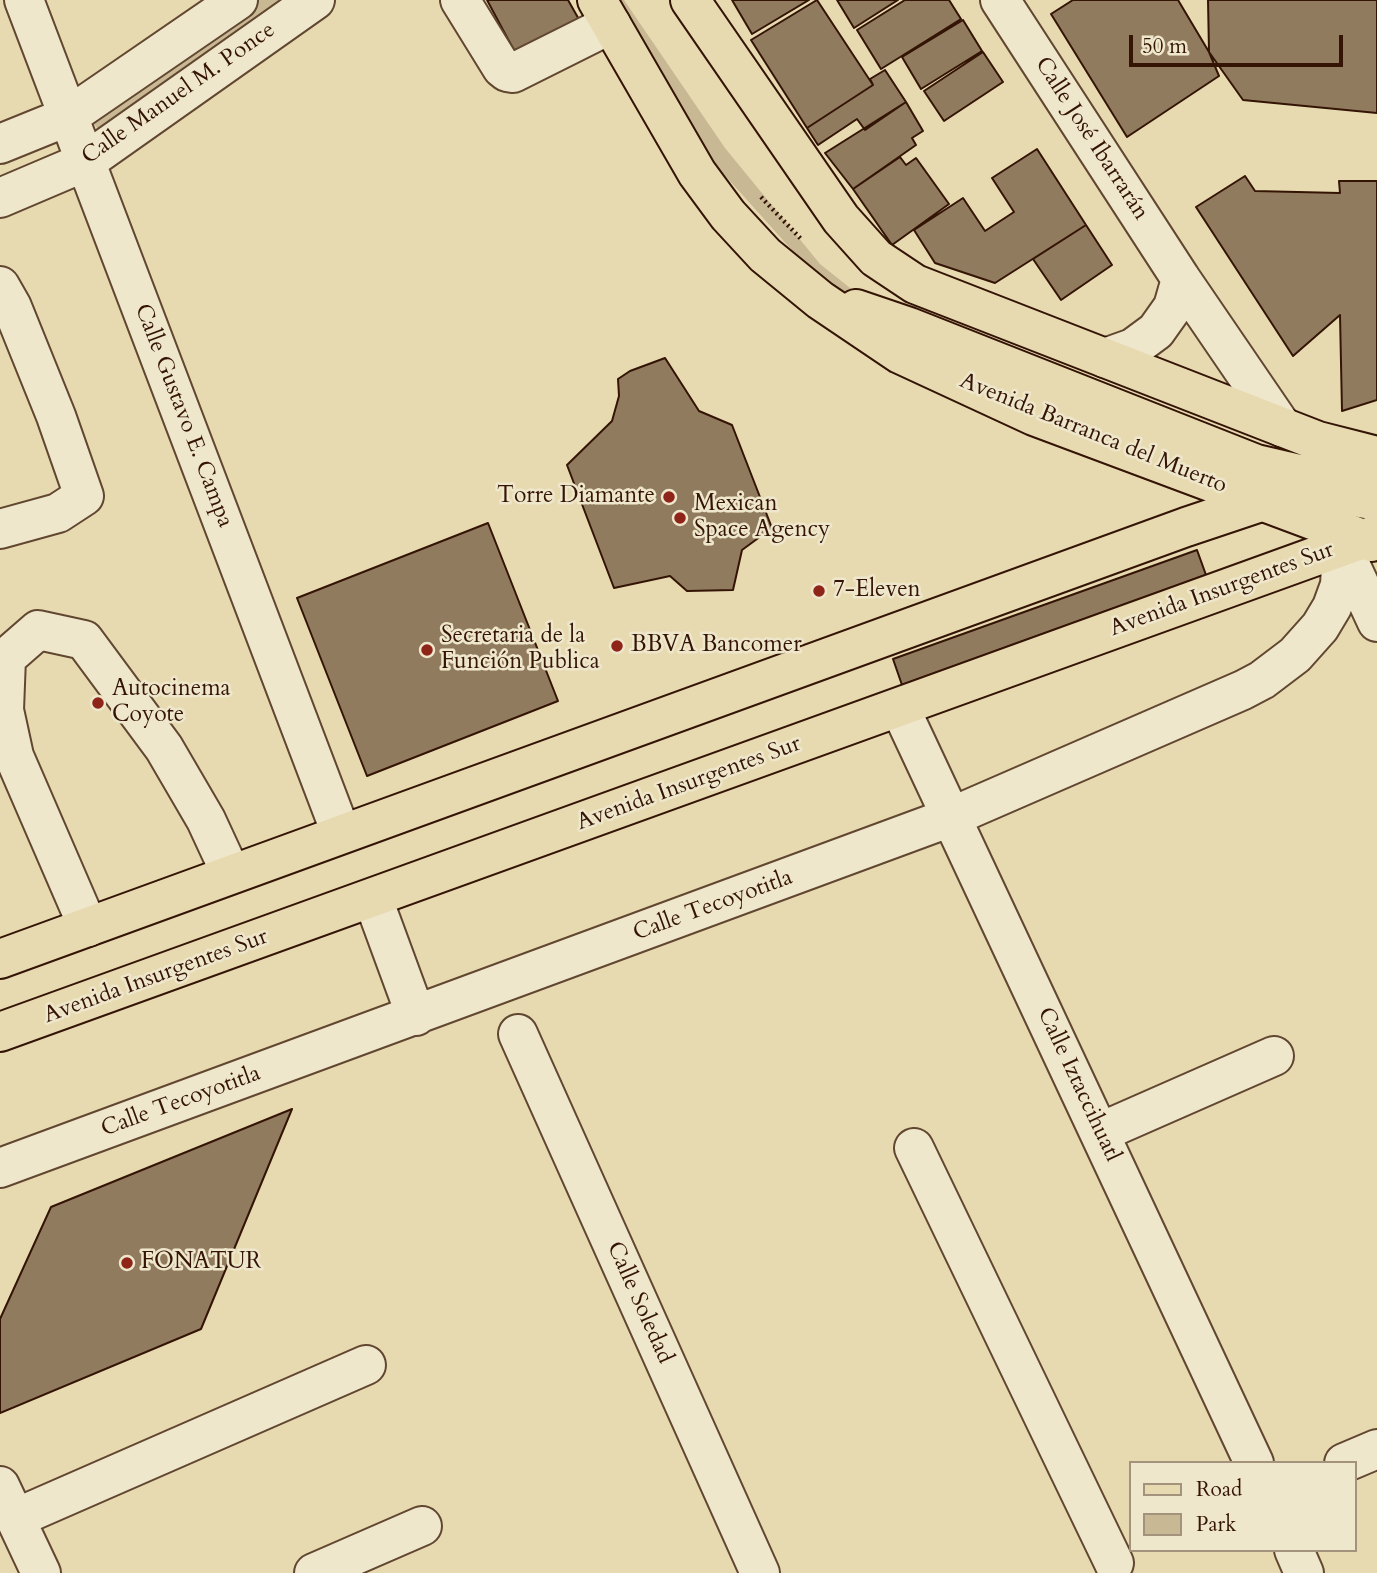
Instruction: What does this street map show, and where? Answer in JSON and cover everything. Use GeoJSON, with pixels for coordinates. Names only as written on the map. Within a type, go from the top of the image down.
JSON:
{"type":"FeatureCollection","features":[{"type":"Feature","properties":{"kind":"main road"},"geometry":{"type":"LineString","coordinates":[[690,0],[841,219],[876,258],[915,284],[1282,428],[1318,441],[1377,456]]}},
{"type":"Feature","properties":{"kind":"main road","name":"Avenida Barranca del Muerto"},"geometry":{"type":"LineString","coordinates":[[604,12],[697,173],[728,215],[765,255],[820,300],[900,354],[1034,416],[1282,505],[1365,540]]}},
{"type":"Feature","properties":{"kind":"main road"},"geometry":{"type":"LineString","coordinates":[[820,300],[887,318],[1256,464],[1323,480],[1377,481]]}},
{"type":"Feature","properties":{"kind":"main road"},"geometry":{"type":"LineString","coordinates":[[1282,505],[1323,480],[1377,463]]}},
{"type":"Feature","properties":{"kind":"main road"},"geometry":{"type":"LineString","coordinates":[[0,958],[341,833],[1312,493],[1377,501]]}},
{"type":"Feature","properties":{"kind":"main road","name":"Avenida Insurgentes Sur"},"geometry":{"type":"LineString","coordinates":[[0,1032],[1365,540]]}},
{"type":"Feature","properties":{"kind":"street","name":"Calle Gustavo E. Campa"},"geometry":{"type":"LineString","coordinates":[[24,0],[341,833]]}},
{"type":"Feature","properties":{"kind":"street","name":"Calle Manuel M. Ponce"},"geometry":{"type":"LineString","coordinates":[[0,144],[69,116],[238,0]]}},
{"type":"Feature","properties":{"kind":"street","name":"Calle Manuel M. Ponce"},"geometry":{"type":"LineString","coordinates":[[0,198],[87,161],[315,0]]}},
{"type":"Feature","properties":{"kind":"street"},"geometry":{"type":"LineString","coordinates":[[460,0],[507,72],[513,73],[604,12]]}},
{"type":"Feature","properties":{"kind":"street","name":"Calle José Ibarrarán"},"geometry":{"type":"LineString","coordinates":[[1000,0],[1181,279],[1282,428]]}},
{"type":"Feature","properties":{"kind":"street"},"geometry":{"type":"LineString","coordinates":[[1105,358],[1133,348],[1156,331],[1173,307],[1181,279]]}},
{"type":"Feature","properties":{"kind":"street"},"geometry":{"type":"LineString","coordinates":[[0,286],[12,307],[46,392],[84,496],[58,513],[0,529]]}},
{"type":"Feature","properties":{"kind":"street"},"geometry":{"type":"LineString","coordinates":[[1365,540],[1377,622]]}},
{"type":"Feature","properties":{"kind":"street","name":"Calle Tecoyotitla"},"geometry":{"type":"LineString","coordinates":[[0,1168],[951,817],[1243,690],[1279,669],[1308,642],[1332,607],[1340,585],[1365,540]]}},
{"type":"Feature","properties":{"kind":"street"},"geometry":{"type":"LineString","coordinates":[[88,927],[14,757],[4,710],[6,658],[38,630],[84,640],[164,748],[206,820],[231,874]]}},
{"type":"Feature","properties":{"kind":"street","name":"Calle Iztaccihuatl"},"geometry":{"type":"LineString","coordinates":[[900,708],[1253,1461]]}},
{"type":"Feature","properties":{"kind":"street"},"geometry":{"type":"LineString","coordinates":[[373,898],[416,1016]]}},
{"type":"Feature","properties":{"kind":"street","name":"Calle Soledad"},"geometry":{"type":"LineString","coordinates":[[518,1034],[760,1573]]}},
{"type":"Feature","properties":{"kind":"street"},"geometry":{"type":"LineString","coordinates":[[1101,1132],[1274,1056]]}},
{"type":"Feature","properties":{"kind":"street"},"geometry":{"type":"LineString","coordinates":[[914,1148],[1117,1562]]}},
{"type":"Feature","properties":{"kind":"street"},"geometry":{"type":"LineString","coordinates":[[41,1573],[8,1502],[366,1365]]}},
{"type":"Feature","properties":{"kind":"street"},"geometry":{"type":"LineString","coordinates":[[1349,1461],[1377,1449]]}},
{"type":"Feature","properties":{"kind":"street"},"geometry":{"type":"LineString","coordinates":[[314,1573],[422,1525]]}},
{"type":"Feature","properties":{"kind":"street"},"geometry":{"type":"LineString","coordinates":[[1295,1552],[1304,1573]]}},
{"type":"Feature","properties":{"kind":"path"},"geometry":{"type":"LineString","coordinates":[[755,192],[811,248]]}},
{"type":"Feature","properties":{"kind":"green space"},"geometry":{"type":"Polygon","coordinates":[[[249,0],[287,0],[109,142],[93,123],[249,0]]]}},
{"type":"Feature","properties":{"kind":"green space"},"geometry":{"type":"Polygon","coordinates":[[[594,0],[624,0],[725,148],[820,264],[890,320],[851,316],[712,161],[594,0]]]}},
{"type":"Feature","properties":{"kind":"building"},"geometry":{"type":"Polygon","coordinates":[[[487,0],[568,0],[581,23],[518,58],[487,0]]]}},
{"type":"Feature","properties":{"kind":"building"},"geometry":{"type":"Polygon","coordinates":[[[732,0],[809,0],[752,34],[732,0]]]}},
{"type":"Feature","properties":{"kind":"building"},"geometry":{"type":"Polygon","coordinates":[[[817,0],[873,85],[807,128],[751,40],[817,0]]]}},
{"type":"Feature","properties":{"kind":"building"},"geometry":{"type":"Polygon","coordinates":[[[837,0],[898,0],[854,28],[837,0]]]}},
{"type":"Feature","properties":{"kind":"building"},"geometry":{"type":"Polygon","coordinates":[[[905,0],[949,0],[961,19],[881,69],[857,30],[905,0]]]}},
{"type":"Feature","properties":{"kind":"building"},"geometry":{"type":"Polygon","coordinates":[[[1073,0],[1178,0],[1209,52],[1219,76],[1127,137],[1051,14],[1073,0]]]}},
{"type":"Feature","properties":{"kind":"building"},"geometry":{"type":"Polygon","coordinates":[[[1208,0],[1377,0],[1377,113],[1243,100],[1209,52],[1208,0]]]}},
{"type":"Feature","properties":{"kind":"building"},"geometry":{"type":"Polygon","coordinates":[[[963,20],[982,51],[921,89],[902,57],[963,20]]]}},
{"type":"Feature","properties":{"kind":"building"},"geometry":{"type":"Polygon","coordinates":[[[983,52],[1003,82],[944,121],[924,91],[983,52]]]}},
{"type":"Feature","properties":{"kind":"building"},"geometry":{"type":"Polygon","coordinates":[[[885,70],[906,102],[865,130],[857,119],[818,145],[807,128],[873,85],[870,79],[885,70]]]}},
{"type":"Feature","properties":{"kind":"building"},"geometry":{"type":"Polygon","coordinates":[[[906,102],[923,131],[912,138],[916,145],[853,189],[825,153],[906,102]]]}},
{"type":"Feature","properties":{"kind":"building"},"geometry":{"type":"Polygon","coordinates":[[[1037,149],[1086,225],[995,283],[935,263],[914,230],[963,198],[985,231],[1014,212],[992,178],[1037,149]]]}},
{"type":"Feature","properties":{"kind":"building"},"geometry":{"type":"Polygon","coordinates":[[[900,157],[906,165],[916,158],[949,204],[892,245],[853,189],[900,157]]]}},
{"type":"Feature","properties":{"kind":"building"},"geometry":{"type":"Polygon","coordinates":[[[1245,176],[1255,191],[1340,193],[1339,181],[1377,181],[1377,400],[1342,411],[1340,315],[1293,356],[1196,207],[1245,176]]]}},
{"type":"Feature","properties":{"kind":"building"},"geometry":{"type":"Polygon","coordinates":[[[1086,225],[1112,265],[1061,300],[1033,259],[1086,225]]]}},
{"type":"Feature","properties":{"kind":"building","name":"Torre Diamante"},"geometry":{"type":"Polygon","coordinates":[[[665,358],[699,411],[732,425],[772,528],[742,550],[733,590],[687,591],[670,576],[614,588],[567,465],[612,421],[619,396],[618,379],[630,371],[665,358]]]}},
{"type":"Feature","properties":{"kind":"building","name":"Secretaria de la Función Publica"},"geometry":{"type":"Polygon","coordinates":[[[488,523],[558,701],[367,776],[297,598],[488,523]]]}},
{"type":"Feature","properties":{"kind":"building"},"geometry":{"type":"Polygon","coordinates":[[[1197,550],[1206,575],[902,685],[893,659],[1197,550]]]}},
{"type":"Feature","properties":{"kind":"building","name":"FONATUR"},"geometry":{"type":"Polygon","coordinates":[[[292,1109],[201,1329],[0,1413],[0,1319],[51,1207],[292,1109]]]}},
{"type":"Feature","properties":{"kind":"place","name":"Torre Diamante"},"geometry":{"type":"Point","coordinates":[669,497]}},
{"type":"Feature","properties":{"kind":"place","name":"Mexican Space Agency"},"geometry":{"type":"Point","coordinates":[680,518]}},
{"type":"Feature","properties":{"kind":"place","name":"7-Eleven"},"geometry":{"type":"Point","coordinates":[819,591]}},
{"type":"Feature","properties":{"kind":"place","name":"BBVA Bancomer"},"geometry":{"type":"Point","coordinates":[617,646]}},
{"type":"Feature","properties":{"kind":"place","name":"Secretaria de la Función Publica"},"geometry":{"type":"Point","coordinates":[427,650]}},
{"type":"Feature","properties":{"kind":"place","name":"Autocinema Coyote"},"geometry":{"type":"Point","coordinates":[98,703]}},
{"type":"Feature","properties":{"kind":"place","name":"FONATUR"},"geometry":{"type":"Point","coordinates":[127,1263]}}]}
